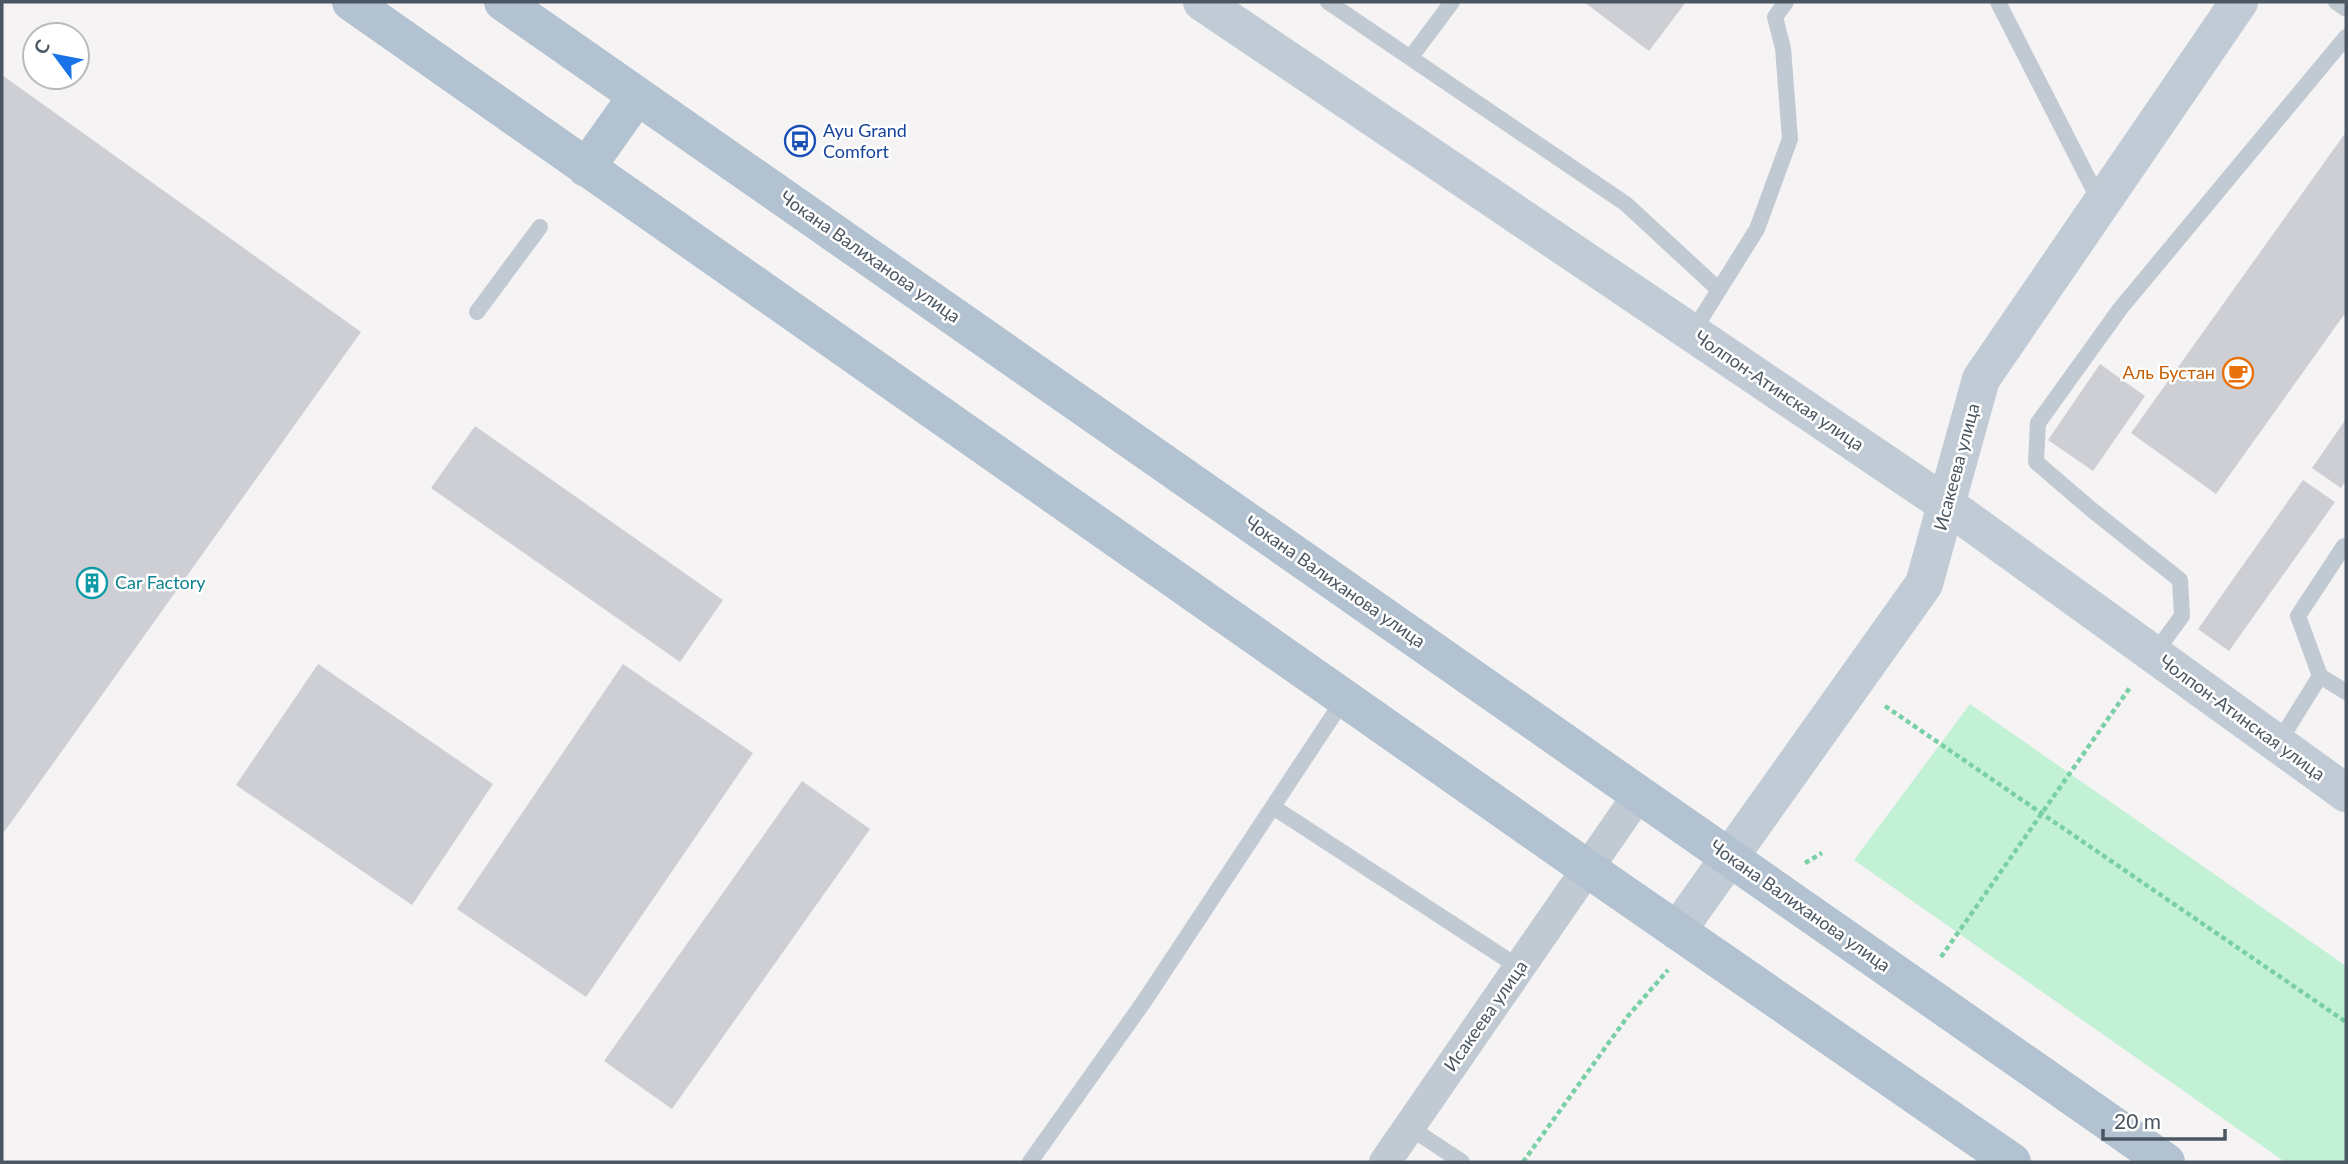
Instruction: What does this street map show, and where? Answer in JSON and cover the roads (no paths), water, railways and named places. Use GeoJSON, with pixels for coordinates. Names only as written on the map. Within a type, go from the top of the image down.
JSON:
{"type":"FeatureCollection","features":[{"type":"Feature","properties":{"kind":"main road"},"geometry":{"type":"LineString","coordinates":[[351,2],[1684,937],[2012,1162]]}},
{"type":"Feature","properties":{"kind":"main road","name":"Чокана Валиханова улица"},"geometry":{"type":"LineString","coordinates":[[503,2],[2166,1162]]}},
{"type":"Feature","properties":{"kind":"main road"},"geometry":{"type":"LineString","coordinates":[[586,168],[637,96]]}},
{"type":"Feature","properties":{"kind":"street","name":"Чолпон-Атинская улица"},"geometry":{"type":"LineString","coordinates":[[1202,2],[1947,505],[2346,793]]}},
{"type":"Feature","properties":{"kind":"street","name":"Исакеева улица"},"geometry":{"type":"LineString","coordinates":[[1684,937],[1731,858],[1924,584],[1981,380],[2239,2]]}},
{"type":"Feature","properties":{"kind":"street","name":"Исакеева улица"},"geometry":{"type":"LineString","coordinates":[[1385,1162],[1639,794]]}},
{"type":"Feature","properties":{"kind":"lane"},"geometry":{"type":"LineString","coordinates":[[1328,2],[1626,204],[1719,290]]}},
{"type":"Feature","properties":{"kind":"lane"},"geometry":{"type":"LineString","coordinates":[[1411,57],[1452,2]]}},
{"type":"Feature","properties":{"kind":"lane"},"geometry":{"type":"LineString","coordinates":[[1692,333],[1757,229],[1790,139],[1783,48],[1775,16],[1786,2]]}},
{"type":"Feature","properties":{"kind":"lane"},"geometry":{"type":"LineString","coordinates":[[1998,2],[2101,204]]}},
{"type":"Feature","properties":{"kind":"lane"},"geometry":{"type":"LineString","coordinates":[[2336,2],[2346,9]]}},
{"type":"Feature","properties":{"kind":"lane"},"geometry":{"type":"LineString","coordinates":[[2153,655],[2182,616],[2180,580],[2036,461],[2038,423],[2120,309],[2346,37]]}},
{"type":"Feature","properties":{"kind":"lane"},"geometry":{"type":"LineString","coordinates":[[477,312],[540,228]]}},
{"type":"Feature","properties":{"kind":"lane"},"geometry":{"type":"LineString","coordinates":[[2346,546],[2298,616],[2320,676],[2346,692]]}},
{"type":"Feature","properties":{"kind":"lane"},"geometry":{"type":"LineString","coordinates":[[2277,744],[2320,676]]}},
{"type":"Feature","properties":{"kind":"lane"},"geometry":{"type":"LineString","coordinates":[[1030,1162],[1143,1003],[1344,699]]}},
{"type":"Feature","properties":{"kind":"lane"},"geometry":{"type":"LineString","coordinates":[[1273,807],[1520,968]]}},
{"type":"Feature","properties":{"kind":"lane"},"geometry":{"type":"LineString","coordinates":[[1409,1127],[1462,1162]]}},
{"type":"Feature","properties":{"kind":"place","name":"Ayu Grand Comfort"},"geometry":{"type":"Point","coordinates":[800,141]}},
{"type":"Feature","properties":{"kind":"place","name":"Аль Бустан"},"geometry":{"type":"Point","coordinates":[2238,373]}},
{"type":"Feature","properties":{"kind":"place","name":"Car Factory"},"geometry":{"type":"Point","coordinates":[92,583]}}]}
